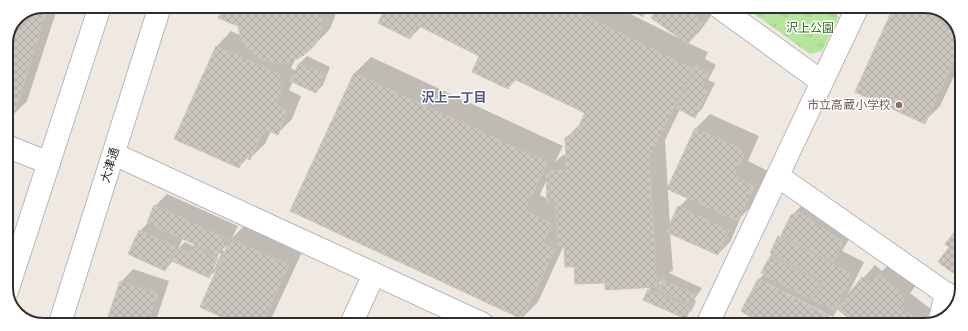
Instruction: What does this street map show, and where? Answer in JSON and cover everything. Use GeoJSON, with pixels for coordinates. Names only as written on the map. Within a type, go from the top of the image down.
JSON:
{"type":"FeatureCollection","features":[{"type":"Feature","properties":{"kind":"street"},"geometry":{"type":"LineString","coordinates":[[13,270],[98,13]]}},
{"type":"Feature","properties":{"kind":"street","name":"大津通"},"geometry":{"type":"LineString","coordinates":[[62,318],[158,13]]}},
{"type":"Feature","properties":{"kind":"street"},"geometry":{"type":"LineString","coordinates":[[726,13],[822,82]]}},
{"type":"Feature","properties":{"kind":"street"},"geometry":{"type":"LineString","coordinates":[[710,318],[855,13]]}},
{"type":"Feature","properties":{"kind":"street"},"geometry":{"type":"LineString","coordinates":[[13,149],[49,164]]}},
{"type":"Feature","properties":{"kind":"street"},"geometry":{"type":"LineString","coordinates":[[114,154],[470,318]]}},
{"type":"Feature","properties":{"kind":"street"},"geometry":{"type":"LineString","coordinates":[[778,176],[952,297],[945,310]]}},
{"type":"Feature","properties":{"kind":"street"},"geometry":{"type":"LineString","coordinates":[[354,318],[374,274]]}},
{"type":"Feature","properties":{"kind":"green space","name":"沢上公園"},"geometry":{"type":"Polygon","coordinates":[[[753,13],[836,13],[838,18],[822,51],[810,54],[753,13]]]}},
{"type":"Feature","properties":{"kind":"building"},"geometry":{"type":"Polygon","coordinates":[[[46,13],[13,117],[13,44],[15,32],[27,18],[32,15],[46,13]]]}},
{"type":"Feature","properties":{"kind":"building"},"geometry":{"type":"Polygon","coordinates":[[[220,13],[321,13],[322,17],[321,32],[315,45],[304,55],[291,62],[276,63],[262,59],[250,51],[241,39],[238,26],[218,18],[220,13]]]}},
{"type":"Feature","properties":{"kind":"building"},"geometry":{"type":"Polygon","coordinates":[[[383,13],[579,13],[693,69],[649,157],[657,287],[605,290],[605,283],[575,284],[574,267],[565,267],[564,246],[558,246],[555,203],[547,203],[546,171],[566,170],[565,138],[576,132],[585,113],[514,79],[508,89],[472,72],[479,56],[417,25],[410,39],[378,23],[383,13]]]}},
{"type":"Feature","properties":{"kind":"building"},"geometry":{"type":"Polygon","coordinates":[[[636,13],[645,13],[643,17],[636,13]]]}},
{"type":"Feature","properties":{"kind":"building"},"geometry":{"type":"Polygon","coordinates":[[[654,13],[693,13],[704,22],[688,44],[651,18],[654,13]]]}},
{"type":"Feature","properties":{"kind":"building"},"geometry":{"type":"Polygon","coordinates":[[[891,13],[930,14],[938,16],[949,25],[955,42],[955,57],[925,124],[855,92],[891,13]]]}},
{"type":"Feature","properties":{"kind":"building"},"geometry":{"type":"Polygon","coordinates":[[[216,46],[281,75],[277,83],[283,86],[275,105],[287,110],[278,135],[264,129],[250,160],[244,157],[239,168],[174,139],[216,46]]]}},
{"type":"Feature","properties":{"kind":"building"},"geometry":{"type":"Polygon","coordinates":[[[299,63],[324,74],[316,93],[290,81],[299,63]]]}},
{"type":"Feature","properties":{"kind":"building"},"geometry":{"type":"Polygon","coordinates":[[[696,65],[709,72],[702,87],[708,90],[695,118],[676,108],[696,65]]]}},
{"type":"Feature","properties":{"kind":"building"},"geometry":{"type":"Polygon","coordinates":[[[354,73],[547,162],[525,211],[552,224],[543,243],[555,249],[522,318],[520,318],[290,211],[354,73]]]}},
{"type":"Feature","properties":{"kind":"building"},"geometry":{"type":"Polygon","coordinates":[[[695,128],[745,151],[734,176],[754,186],[738,221],[667,189],[695,128]]]}},
{"type":"Feature","properties":{"kind":"building"},"geometry":{"type":"Polygon","coordinates":[[[154,205],[226,238],[218,255],[147,223],[154,205]]]}},
{"type":"Feature","properties":{"kind":"building"},"geometry":{"type":"Polygon","coordinates":[[[678,206],[729,230],[718,255],[666,232],[678,206]]]}},
{"type":"Feature","properties":{"kind":"building"},"geometry":{"type":"Polygon","coordinates":[[[800,212],[843,242],[833,262],[781,235],[791,215],[800,212]]]}},
{"type":"Feature","properties":{"kind":"building"},"geometry":{"type":"Polygon","coordinates":[[[139,230],[176,247],[165,271],[128,254],[139,230]]]}},
{"type":"Feature","properties":{"kind":"building"},"geometry":{"type":"Polygon","coordinates":[[[955,231],[955,274],[938,262],[949,247],[945,244],[955,231]]]}},
{"type":"Feature","properties":{"kind":"building"},"geometry":{"type":"Polygon","coordinates":[[[778,236],[853,275],[834,311],[813,300],[823,281],[770,253],[778,236]]]}},
{"type":"Feature","properties":{"kind":"building"},"geometry":{"type":"Polygon","coordinates":[[[230,239],[289,265],[265,318],[223,318],[200,307],[230,239]]]}},
{"type":"Feature","properties":{"kind":"building"},"geometry":{"type":"Polygon","coordinates":[[[191,246],[218,258],[209,278],[172,261],[178,248],[188,253],[191,246]]]}},
{"type":"Feature","properties":{"kind":"building"},"geometry":{"type":"Polygon","coordinates":[[[770,256],[820,282],[811,300],[761,273],[770,256]]]}},
{"type":"Feature","properties":{"kind":"building"},"geometry":{"type":"Polygon","coordinates":[[[878,274],[906,296],[899,305],[915,318],[848,318],[837,309],[862,277],[871,284],[878,274]]]}},
{"type":"Feature","properties":{"kind":"building"},"geometry":{"type":"Polygon","coordinates":[[[758,279],[829,316],[828,318],[748,318],[749,316],[741,311],[758,279]]]}},
{"type":"Feature","properties":{"kind":"building"},"geometry":{"type":"Polygon","coordinates":[[[663,280],[696,295],[691,305],[658,290],[663,280]]]}},
{"type":"Feature","properties":{"kind":"building"},"geometry":{"type":"Polygon","coordinates":[[[120,281],[158,293],[150,318],[108,318],[120,281]]]}},
{"type":"Feature","properties":{"kind":"building"},"geometry":{"type":"Polygon","coordinates":[[[648,289],[690,308],[686,318],[684,318],[643,300],[648,289]]]}},
{"type":"Feature","properties":{"kind":"place","name":"市立高蔵小学校"},"geometry":{"type":"Point","coordinates":[899,105]}},
{"type":"Feature","properties":{"kind":"district","name":"沢上一丁目"},"geometry":{"type":"Point","coordinates":[454,97]}}]}
